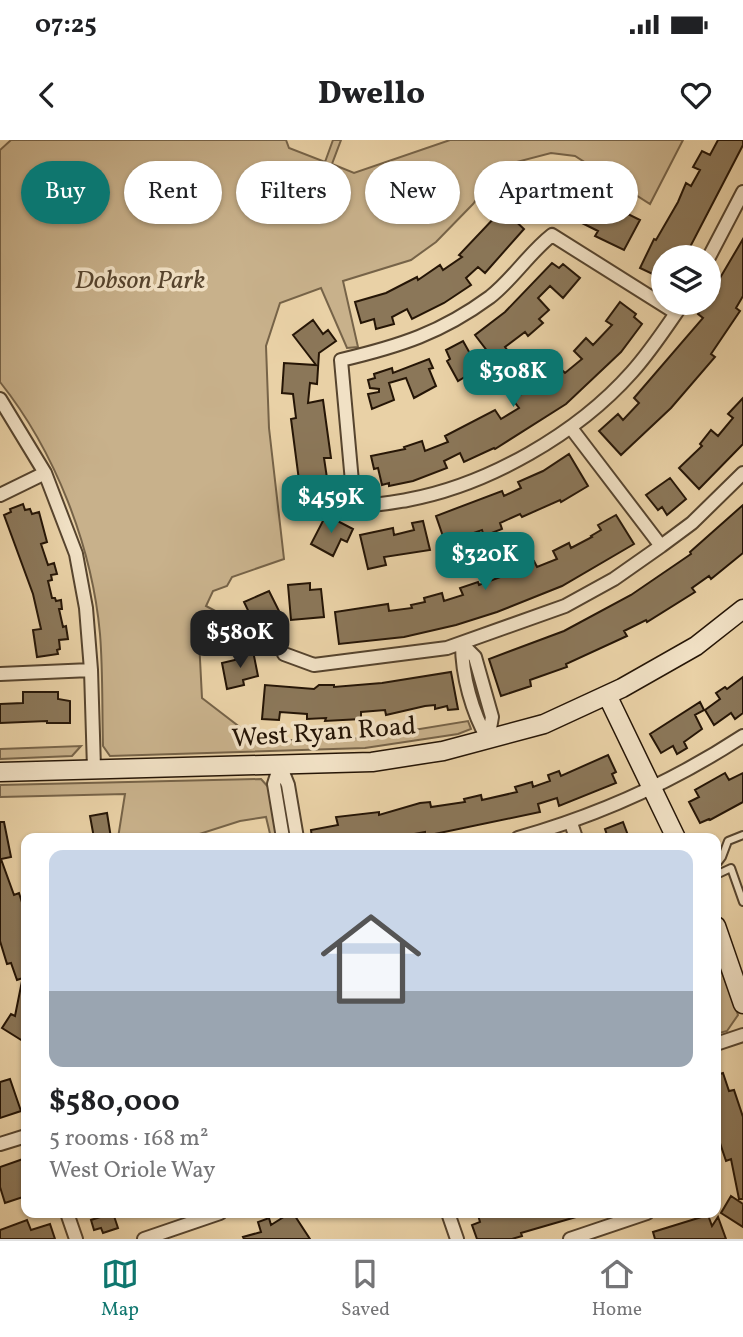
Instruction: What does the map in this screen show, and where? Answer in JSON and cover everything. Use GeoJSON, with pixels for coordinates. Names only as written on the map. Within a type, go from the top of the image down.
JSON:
{"type":"FeatureCollection","features":[{"type":"Feature","properties":{"kind":"street"},"geometry":{"type":"LineString","coordinates":[[715,245],[743,192]]}},
{"type":"Feature","properties":{"kind":"street"},"geometry":{"type":"LineString","coordinates":[[651,291],[552,235],[491,296],[433,333],[387,349],[341,360],[353,493],[359,505],[374,506],[422,497],[463,485],[504,467],[571,428],[632,372],[675,315]]}},
{"type":"Feature","properties":{"kind":"street"},"geometry":{"type":"LineString","coordinates":[[0,399],[45,473],[76,554],[86,608],[92,670],[94,768]]}},
{"type":"Feature","properties":{"kind":"street"},"geometry":{"type":"LineString","coordinates":[[571,428],[661,547]]}},
{"type":"Feature","properties":{"kind":"street"},"geometry":{"type":"LineString","coordinates":[[284,654],[314,665],[447,648],[565,606],[614,579],[661,547],[692,523],[743,472]]}},
{"type":"Feature","properties":{"kind":"street"},"geometry":{"type":"LineString","coordinates":[[0,495],[45,473]]}},
{"type":"Feature","properties":{"kind":"street","name":"West Ryan Road"},"geometry":{"type":"LineString","coordinates":[[0,772],[372,762],[443,751],[544,724],[607,695],[696,646],[743,609]]}},
{"type":"Feature","properties":{"kind":"street"},"geometry":{"type":"LineString","coordinates":[[462,643],[462,663],[478,722],[488,740]]}},
{"type":"Feature","properties":{"kind":"street"},"geometry":{"type":"LineString","coordinates":[[0,674],[92,670]]}},
{"type":"Feature","properties":{"kind":"street"},"geometry":{"type":"LineString","coordinates":[[607,695],[674,833]]}},
{"type":"Feature","properties":{"kind":"street"},"geometry":{"type":"LineString","coordinates":[[536,833],[571,823],[652,788],[703,762],[743,736]]}},
{"type":"Feature","properties":{"kind":"street"},"geometry":{"type":"LineString","coordinates":[[280,765],[274,784],[282,833]]}},
{"type":"Feature","properties":{"kind":"street"},"geometry":{"type":"LineString","coordinates":[[280,765],[288,785],[296,833]]}},
{"type":"Feature","properties":{"kind":"street"},"geometry":{"type":"LineString","coordinates":[[571,823],[574,833]]}},
{"type":"Feature","properties":{"kind":"street"},"geometry":{"type":"LineString","coordinates":[[721,940],[743,1004]]}},
{"type":"Feature","properties":{"kind":"street"},"geometry":{"type":"LineString","coordinates":[[721,1042],[743,1035]]}},
{"type":"Feature","properties":{"kind":"street"},"geometry":{"type":"LineString","coordinates":[[0,1144],[21,1138]]}},
{"type":"Feature","properties":{"kind":"street"},"geometry":{"type":"LineString","coordinates":[[69,1218],[76,1239]]}},
{"type":"Feature","properties":{"kind":"street"},"geometry":{"type":"LineString","coordinates":[[144,1239],[203,1218]]}},
{"type":"Feature","properties":{"kind":"street"},"geometry":{"type":"LineString","coordinates":[[450,1218],[457,1239]]}},
{"type":"Feature","properties":{"kind":"street"},"geometry":{"type":"LineString","coordinates":[[576,1238],[633,1218]]}},
{"type":"Feature","properties":{"kind":"lane"},"geometry":{"type":"LineString","coordinates":[[721,858],[728,841],[743,835]]}},
{"type":"Feature","properties":{"kind":"lane"},"geometry":{"type":"LineString","coordinates":[[721,873],[731,868],[743,902]]}},
{"type":"Feature","properties":{"kind":"green space","name":"Dobson Park"},"geometry":{"type":"Polygon","coordinates":[[[11,140],[286,140],[289,148],[322,161],[236,161],[236,224],[351,224],[351,172],[365,169],[365,224],[454,224],[436,242],[411,260],[343,281],[358,347],[347,348],[321,288],[280,303],[266,346],[269,428],[284,559],[232,577],[227,586],[213,591],[206,606],[269,640],[265,650],[199,640],[202,698],[258,741],[365,738],[468,721],[471,729],[458,734],[365,748],[110,756],[103,746],[100,634],[89,567],[68,501],[54,469],[20,409],[0,382],[0,150],[11,140]]]}},
{"type":"Feature","properties":{"kind":"green space","name":"Dobson Park"},"geometry":{"type":"Polygon","coordinates":[[[333,140],[341,140],[333,161],[325,161],[333,140]]]}},
{"type":"Feature","properties":{"kind":"green space","name":"Dobson Park"},"geometry":{"type":"Polygon","coordinates":[[[450,140],[683,140],[650,204],[638,196],[638,161],[583,161],[575,156],[551,153],[520,161],[474,161],[473,204],[460,217],[460,161],[389,161],[450,140]]]}},
{"type":"Feature","properties":{"kind":"green space"},"geometry":{"type":"Polygon","coordinates":[[[81,746],[72,756],[0,759],[0,749],[81,746]]]}},
{"type":"Feature","properties":{"kind":"green space"},"geometry":{"type":"Polygon","coordinates":[[[261,779],[270,789],[278,833],[270,833],[266,817],[240,821],[203,833],[119,833],[125,794],[0,797],[0,785],[261,779]]]}},
{"type":"Feature","properties":{"kind":"green space"},"geometry":{"type":"Polygon","coordinates":[[[721,969],[738,1015],[727,1031],[721,1033],[721,969]]]}},
{"type":"Feature","properties":{"kind":"building"},"geometry":{"type":"Polygon","coordinates":[[[718,140],[743,140],[743,145],[691,245],[651,245],[678,202],[686,183],[691,186],[700,170],[693,167],[702,151],[710,155],[718,140]]]}},
{"type":"Feature","properties":{"kind":"building"},"geometry":{"type":"Polygon","coordinates":[[[488,224],[519,224],[524,229],[485,273],[478,267],[466,278],[471,285],[444,303],[412,319],[407,309],[392,317],[394,324],[376,329],[374,319],[361,323],[355,302],[386,293],[417,277],[418,280],[440,265],[443,270],[462,257],[459,255],[488,224]]]}},
{"type":"Feature","properties":{"kind":"building"},"geometry":{"type":"Polygon","coordinates":[[[584,224],[638,224],[624,250],[595,236],[598,231],[584,224]]]}},
{"type":"Feature","properties":{"kind":"building"},"geometry":{"type":"Polygon","coordinates":[[[743,239],[743,296],[736,308],[740,311],[711,354],[715,357],[671,408],[621,455],[599,431],[618,414],[623,420],[639,403],[634,398],[703,318],[699,315],[721,315],[721,276],[743,239]]]}},
{"type":"Feature","properties":{"kind":"building"},"geometry":{"type":"Polygon","coordinates":[[[651,245],[651,273],[640,268],[651,245]]]}},
{"type":"Feature","properties":{"kind":"building"},"geometry":{"type":"Polygon","coordinates":[[[552,263],[559,268],[563,264],[580,278],[563,298],[550,286],[538,298],[549,310],[539,319],[543,323],[528,336],[525,332],[505,347],[508,351],[495,361],[475,335],[505,312],[552,263]]]}},
{"type":"Feature","properties":{"kind":"building"},"geometry":{"type":"Polygon","coordinates":[[[620,302],[636,314],[634,317],[642,324],[621,352],[566,404],[495,449],[464,462],[460,453],[444,461],[447,468],[413,481],[382,485],[378,468],[374,469],[371,456],[405,449],[404,447],[422,441],[425,451],[448,442],[445,436],[495,410],[501,419],[519,408],[513,400],[546,381],[543,378],[558,366],[565,373],[582,359],[574,351],[586,338],[593,345],[612,325],[606,321],[620,302]]]}},
{"type":"Feature","properties":{"kind":"building"},"geometry":{"type":"Polygon","coordinates":[[[313,320],[323,334],[328,330],[336,341],[319,353],[317,384],[310,383],[308,403],[323,400],[331,458],[324,458],[331,505],[300,509],[291,419],[296,418],[293,394],[282,393],[284,363],[316,365],[293,335],[313,320]]]}},
{"type":"Feature","properties":{"kind":"building"},"geometry":{"type":"Polygon","coordinates":[[[463,341],[477,366],[466,372],[468,375],[458,381],[447,361],[450,359],[446,350],[463,341]]]}},
{"type":"Feature","properties":{"kind":"building"},"geometry":{"type":"Polygon","coordinates":[[[429,359],[433,368],[429,369],[436,386],[414,398],[406,378],[389,383],[394,400],[372,409],[368,394],[379,392],[379,389],[370,388],[368,380],[375,378],[374,374],[392,368],[393,373],[429,359]]]}},
{"type":"Feature","properties":{"kind":"building"},"geometry":{"type":"Polygon","coordinates":[[[743,398],[743,444],[699,489],[679,468],[702,446],[700,444],[711,430],[718,436],[733,418],[728,414],[743,398]]]}},
{"type":"Feature","properties":{"kind":"building"},"geometry":{"type":"Polygon","coordinates":[[[569,454],[588,486],[561,502],[560,500],[522,517],[520,514],[500,523],[502,529],[484,536],[482,530],[462,537],[464,543],[447,548],[436,516],[502,491],[504,496],[521,488],[518,482],[543,471],[569,454]]]}},
{"type":"Feature","properties":{"kind":"building"},"geometry":{"type":"Polygon","coordinates":[[[670,478],[686,499],[667,515],[662,507],[658,510],[646,495],[670,478]]]}},
{"type":"Feature","properties":{"kind":"building"},"geometry":{"type":"Polygon","coordinates":[[[23,504],[25,510],[30,509],[32,514],[39,512],[47,542],[41,544],[48,565],[54,563],[57,574],[51,575],[52,580],[48,581],[52,598],[61,600],[62,609],[59,609],[68,639],[59,640],[58,654],[37,657],[33,630],[41,629],[33,594],[4,515],[11,512],[10,509],[23,504]]]}},
{"type":"Feature","properties":{"kind":"building"},"geometry":{"type":"Polygon","coordinates":[[[743,505],[743,553],[711,579],[709,576],[692,588],[695,592],[647,622],[646,620],[624,631],[627,636],[566,664],[567,667],[530,680],[531,686],[501,696],[489,659],[564,631],[631,595],[691,554],[690,552],[743,505]]]}},
{"type":"Feature","properties":{"kind":"building"},"geometry":{"type":"Polygon","coordinates":[[[326,515],[353,529],[347,542],[341,539],[333,556],[311,544],[326,515]]]}},
{"type":"Feature","properties":{"kind":"building"},"geometry":{"type":"Polygon","coordinates":[[[616,515],[634,544],[562,586],[456,625],[404,637],[339,644],[335,612],[388,604],[389,611],[412,608],[411,605],[425,602],[424,598],[442,593],[444,601],[463,595],[460,588],[478,582],[479,585],[519,570],[517,568],[534,561],[537,567],[557,559],[553,551],[569,543],[571,548],[592,537],[601,530],[598,525],[616,515]]]}},
{"type":"Feature","properties":{"kind":"building"},"geometry":{"type":"Polygon","coordinates":[[[423,521],[430,550],[384,557],[386,565],[368,569],[360,535],[393,528],[394,535],[414,530],[412,523],[423,521]]]}},
{"type":"Feature","properties":{"kind":"building"},"geometry":{"type":"Polygon","coordinates":[[[310,583],[310,590],[321,589],[324,617],[291,620],[288,585],[310,583]]]}},
{"type":"Feature","properties":{"kind":"building"},"geometry":{"type":"Polygon","coordinates":[[[269,591],[281,615],[256,627],[244,602],[269,591]]]}},
{"type":"Feature","properties":{"kind":"building"},"geometry":{"type":"Polygon","coordinates":[[[253,651],[258,676],[243,680],[244,685],[227,689],[222,663],[239,659],[238,654],[253,651]]]}},
{"type":"Feature","properties":{"kind":"building"},"geometry":{"type":"Polygon","coordinates":[[[451,672],[458,709],[448,710],[447,706],[435,709],[435,705],[386,715],[385,710],[361,712],[361,719],[325,721],[326,718],[307,719],[307,714],[280,712],[279,720],[262,719],[265,685],[314,689],[319,685],[334,687],[382,683],[451,672]]]}},
{"type":"Feature","properties":{"kind":"building"},"geometry":{"type":"Polygon","coordinates":[[[743,677],[743,713],[735,719],[731,713],[714,725],[705,710],[720,699],[716,693],[725,687],[727,689],[743,677]]]}},
{"type":"Feature","properties":{"kind":"building"},"geometry":{"type":"Polygon","coordinates":[[[23,692],[58,692],[58,699],[70,701],[70,723],[0,723],[0,704],[23,703],[23,692]]]}},
{"type":"Feature","properties":{"kind":"building"},"geometry":{"type":"Polygon","coordinates":[[[700,702],[704,710],[695,715],[702,729],[684,742],[687,748],[677,754],[673,746],[661,753],[650,734],[700,702]]]}},
{"type":"Feature","properties":{"kind":"building"},"geometry":{"type":"Polygon","coordinates":[[[608,755],[616,772],[612,774],[616,783],[559,806],[557,798],[538,804],[540,812],[439,833],[311,833],[311,830],[338,825],[336,817],[379,812],[379,815],[420,803],[430,802],[431,807],[465,802],[464,799],[481,795],[482,800],[517,792],[515,787],[532,782],[533,787],[550,781],[548,775],[559,771],[561,776],[608,755]]]}},
{"type":"Feature","properties":{"kind":"building"},"geometry":{"type":"Polygon","coordinates":[[[725,773],[729,780],[743,773],[743,802],[700,823],[689,802],[699,797],[695,790],[725,773]]]}},
{"type":"Feature","properties":{"kind":"building"},"geometry":{"type":"Polygon","coordinates":[[[107,813],[110,833],[93,833],[90,816],[107,813]]]}},
{"type":"Feature","properties":{"kind":"building"},"geometry":{"type":"Polygon","coordinates":[[[0,822],[4,822],[11,857],[1,859],[14,895],[19,893],[21,899],[21,979],[17,980],[11,963],[7,964],[0,941],[0,822]]]}},
{"type":"Feature","properties":{"kind":"building"},"geometry":{"type":"Polygon","coordinates":[[[623,822],[627,833],[606,833],[605,829],[623,822]]]}},
{"type":"Feature","properties":{"kind":"building"},"geometry":{"type":"Polygon","coordinates":[[[21,986],[21,1040],[2,1028],[11,1014],[15,1016],[21,986]]]}},
{"type":"Feature","properties":{"kind":"building"},"geometry":{"type":"Polygon","coordinates":[[[721,1074],[729,1091],[734,1090],[743,1117],[743,1199],[739,1199],[731,1159],[726,1161],[721,1146],[721,1074]]]}},
{"type":"Feature","properties":{"kind":"building"},"geometry":{"type":"Polygon","coordinates":[[[10,1079],[21,1111],[0,1118],[0,1082],[10,1079]]]}},
{"type":"Feature","properties":{"kind":"building"},"geometry":{"type":"Polygon","coordinates":[[[21,1160],[21,1198],[5,1203],[0,1187],[0,1167],[21,1160]]]}},
{"type":"Feature","properties":{"kind":"building"},"geometry":{"type":"Polygon","coordinates":[[[731,1196],[743,1204],[743,1227],[721,1213],[731,1196]]]}},
{"type":"Feature","properties":{"kind":"building"},"geometry":{"type":"Polygon","coordinates":[[[115,1218],[118,1228],[103,1233],[101,1228],[94,1230],[91,1220],[115,1218]]]}},
{"type":"Feature","properties":{"kind":"building"},"geometry":{"type":"Polygon","coordinates":[[[269,1218],[271,1225],[282,1218],[296,1218],[310,1239],[243,1237],[261,1232],[258,1222],[269,1218]]]}},
{"type":"Feature","properties":{"kind":"building"},"geometry":{"type":"Polygon","coordinates":[[[479,1218],[573,1218],[521,1233],[522,1236],[512,1239],[477,1239],[472,1225],[480,1222],[479,1218]]]}},
{"type":"Feature","properties":{"kind":"building"},"geometry":{"type":"Polygon","coordinates":[[[698,1218],[709,1218],[712,1226],[718,1218],[726,1239],[655,1239],[653,1232],[698,1218]]]}},
{"type":"Feature","properties":{"kind":"building"},"geometry":{"type":"Polygon","coordinates":[[[27,1220],[31,1230],[50,1224],[55,1239],[0,1239],[0,1230],[27,1220]]]}}]}
